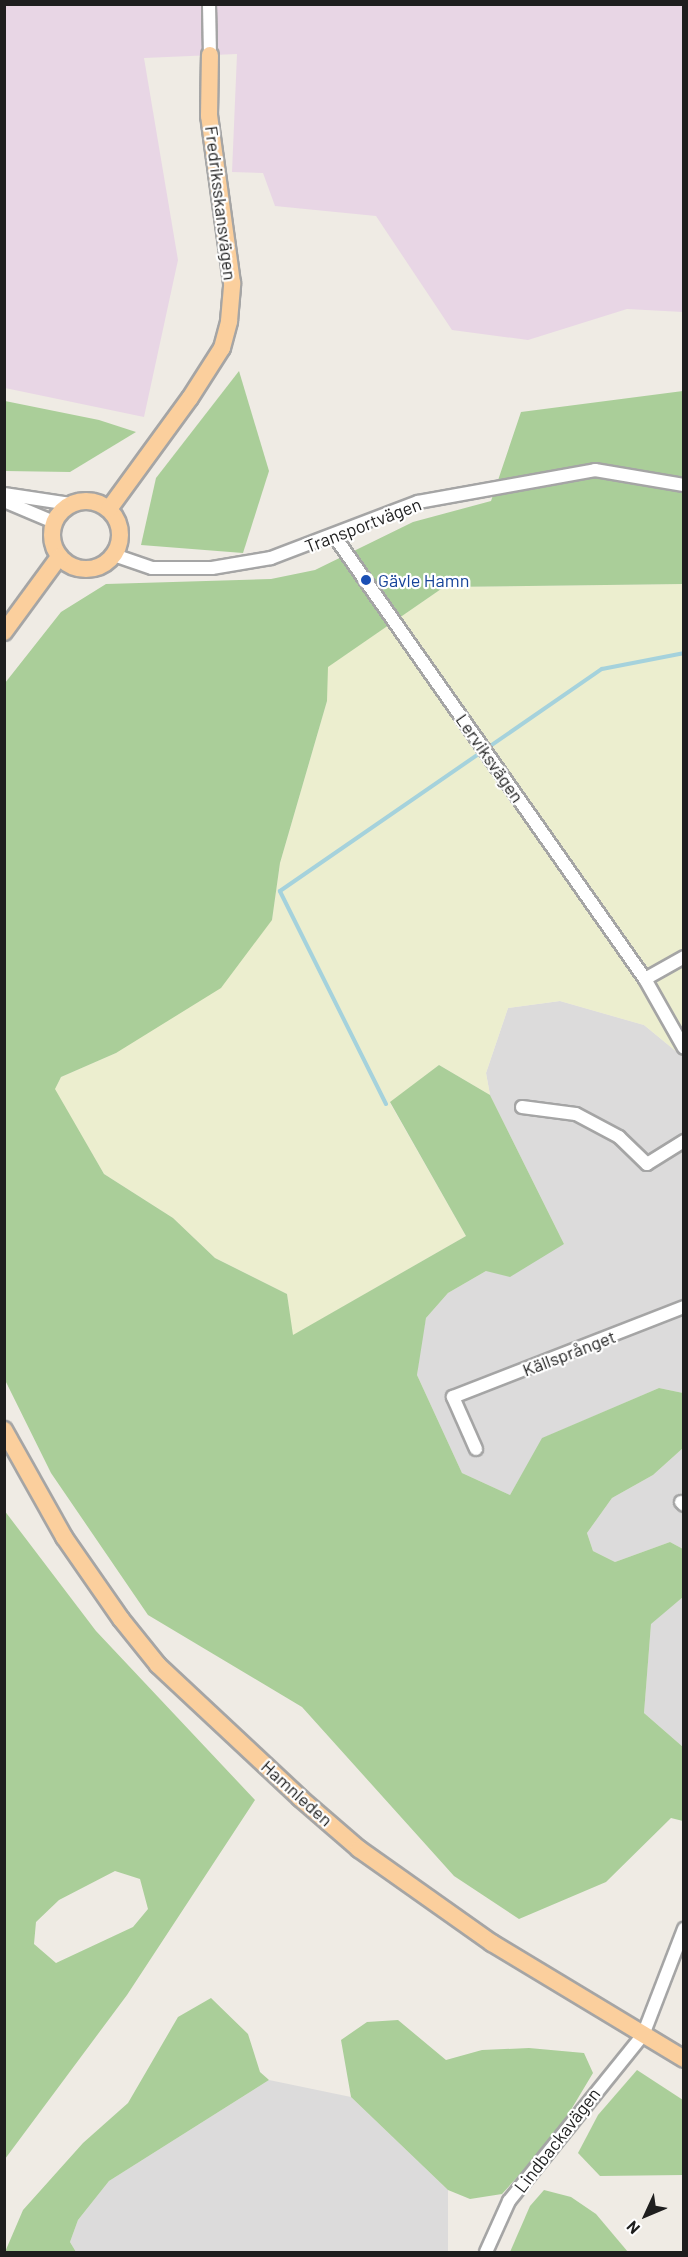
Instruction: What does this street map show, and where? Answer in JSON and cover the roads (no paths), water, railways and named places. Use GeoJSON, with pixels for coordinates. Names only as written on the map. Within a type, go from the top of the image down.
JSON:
{"type":"FeatureCollection","features":[{"type":"Feature","properties":{"kind":"main road","name":"Fredriksskansvägen"},"geometry":{"type":"LineString","coordinates":[[109,509],[196,389],[222,348],[229,321],[232,283],[210,116],[210,55]]}},
{"type":"Feature","properties":{"kind":"main road"},"geometry":{"type":"LineString","coordinates":[[90,500],[109,509],[121,536],[114,555],[87,569],[59,556],[52,540],[54,522],[70,504],[90,500]]}},
{"type":"Feature","properties":{"kind":"main road"},"geometry":{"type":"LineString","coordinates":[[4,632],[59,556]]}},
{"type":"Feature","properties":{"kind":"main road","name":"Hamnleden"},"geometry":{"type":"LineString","coordinates":[[4,1430],[64,1538],[158,1665],[359,1849],[492,1943],[684,2059]]}},
{"type":"Feature","properties":{"kind":"street","name":"Fredriksskansvägen"},"geometry":{"type":"LineString","coordinates":[[209,4],[210,55]]}},
{"type":"Feature","properties":{"kind":"street","name":"Transportvägen"},"geometry":{"type":"LineString","coordinates":[[114,555],[152,568],[212,568],[271,558],[335,537],[418,502],[595,470],[684,484]]}},
{"type":"Feature","properties":{"kind":"street"},"geometry":{"type":"LineString","coordinates":[[4,494],[70,504]]}},
{"type":"Feature","properties":{"kind":"street"},"geometry":{"type":"LineString","coordinates":[[4,501],[54,522]]}},
{"type":"Feature","properties":{"kind":"street","name":"Lerviksvägen"},"geometry":{"type":"LineString","coordinates":[[335,537],[645,979],[684,1048]]}},
{"type":"Feature","properties":{"kind":"street"},"geometry":{"type":"LineString","coordinates":[[645,979],[684,957]]}},
{"type":"Feature","properties":{"kind":"street"},"geometry":{"type":"LineString","coordinates":[[522,1107],[576,1114],[619,1137],[647,1164],[684,1141]]}},
{"type":"Feature","properties":{"kind":"street","name":"Källsprånget"},"geometry":{"type":"LineString","coordinates":[[476,1449],[453,1397],[684,1306]]}},
{"type":"Feature","properties":{"kind":"street"},"geometry":{"type":"LineString","coordinates":[[643,2035],[684,1929]]}},
{"type":"Feature","properties":{"kind":"street","name":"Lindbackavägen"},"geometry":{"type":"LineString","coordinates":[[486,2253],[503,2209],[643,2035]]}},
{"type":"Feature","properties":{"kind":"waterway"},"geometry":{"type":"LineString","coordinates":[[386,1104],[280,891],[602,669],[684,653]]}},
{"type":"Feature","properties":{"kind":"place","name":"Gävle Hamn"},"geometry":{"type":"Point","coordinates":[366,580]}}]}
